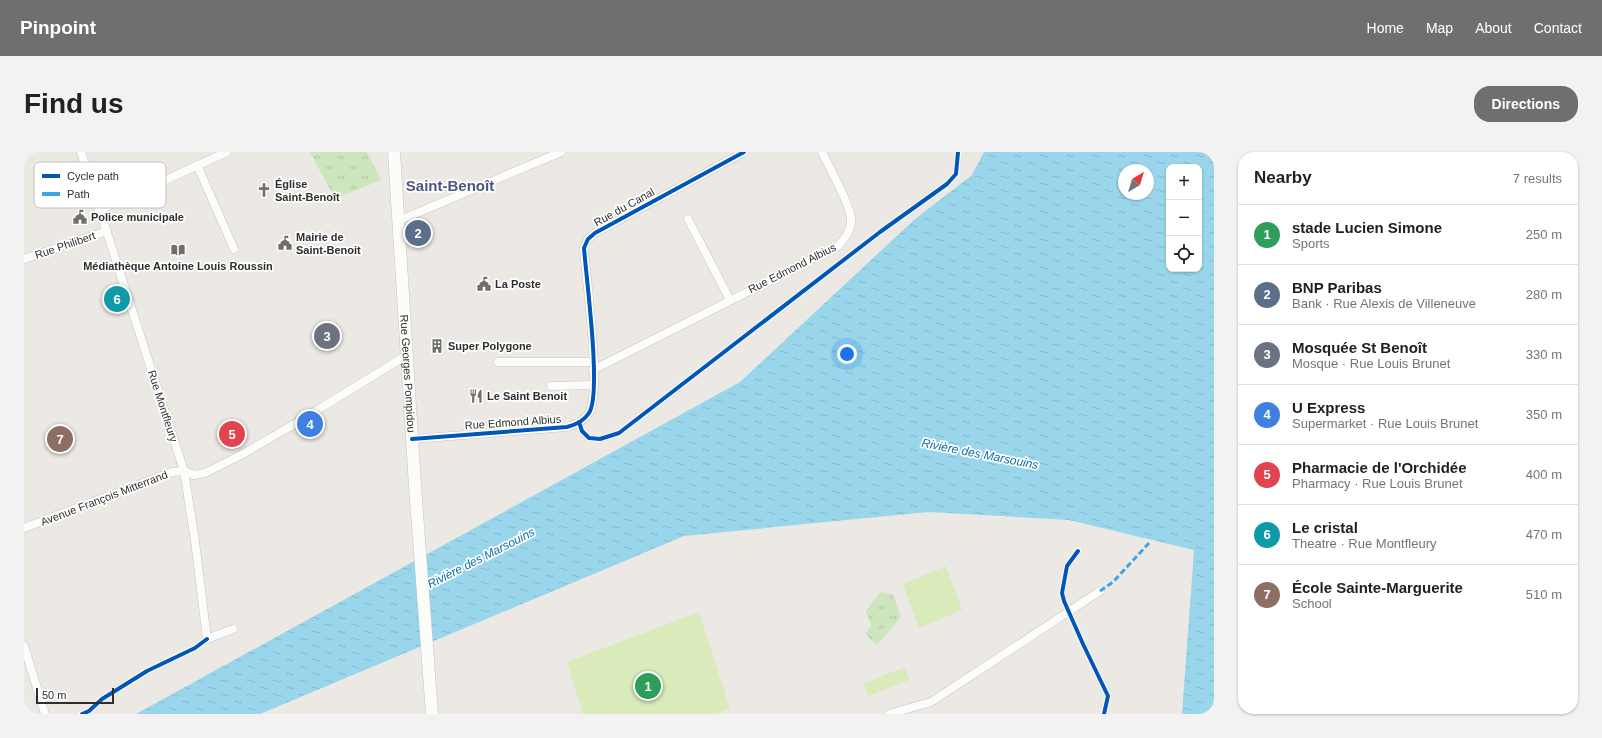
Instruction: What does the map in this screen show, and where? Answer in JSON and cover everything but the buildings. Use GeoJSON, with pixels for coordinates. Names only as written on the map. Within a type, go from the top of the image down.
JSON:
{"type":"FeatureCollection","features":[{"type":"Feature","properties":{"kind":"main road","name":"Rue Georges Pompidou"},"geometry":{"type":"LineString","coordinates":[[394,152],[412,439],[432,714]]}},
{"type":"Feature","properties":{"kind":"street","name":"Rue Montfleury"},"geometry":{"type":"LineString","coordinates":[[81,152],[84,162]]}},
{"type":"Feature","properties":{"kind":"street"},"geometry":{"type":"LineString","coordinates":[[166,180],[227,152]]}},
{"type":"Feature","properties":{"kind":"street"},"geometry":{"type":"LineString","coordinates":[[398,221],[561,152]]}},
{"type":"Feature","properties":{"kind":"street","name":"Rue du Canal"},"geometry":{"type":"LineString","coordinates":[[594,366],[584,248],[588,240],[595,232],[744,152]]}},
{"type":"Feature","properties":{"kind":"street","name":"Rue Edmond Albius"},"geometry":{"type":"LineString","coordinates":[[412,439],[567,427],[576,424],[584,419],[589,413],[594,398],[594,366],[838,246],[848,232],[851,224],[850,212],[822,152]]}},
{"type":"Feature","properties":{"kind":"street"},"geometry":{"type":"LineString","coordinates":[[198,165],[234,249]]}},
{"type":"Feature","properties":{"kind":"street"},"geometry":{"type":"LineString","coordinates":[[99,210],[103,208]]}},
{"type":"Feature","properties":{"kind":"street","name":"Rue Montfleury"},"geometry":{"type":"LineString","coordinates":[[99,210],[184,471],[194,533],[207,639],[233,629]]}},
{"type":"Feature","properties":{"kind":"street"},"geometry":{"type":"LineString","coordinates":[[688,219],[730,300]]}},
{"type":"Feature","properties":{"kind":"street","name":"Rue Philibert"},"geometry":{"type":"LineString","coordinates":[[24,259],[106,231]]}},
{"type":"Feature","properties":{"kind":"street","name":"Avenue François Mitterrand"},"geometry":{"type":"LineString","coordinates":[[24,528],[172,472],[184,471],[194,475],[205,473],[229,462],[298,422],[407,355]]}},
{"type":"Feature","properties":{"kind":"street"},"geometry":{"type":"LineString","coordinates":[[498,362],[594,366]]}},
{"type":"Feature","properties":{"kind":"street"},"geometry":{"type":"LineString","coordinates":[[551,386],[594,385]]}},
{"type":"Feature","properties":{"kind":"street"},"geometry":{"type":"LineString","coordinates":[[889,714],[931,702],[1100,591]]}},
{"type":"Feature","properties":{"kind":"street"},"geometry":{"type":"LineString","coordinates":[[24,646],[45,714]]}},
{"type":"Feature","properties":{"kind":"green space"},"geometry":{"type":"Polygon","coordinates":[[[310,152],[367,152],[381,180],[335,199],[310,152]]]}},
{"type":"Feature","properties":{"kind":"green space"},"geometry":{"type":"Polygon","coordinates":[[[946,566],[962,610],[919,628],[903,584],[946,566]]]}},
{"type":"Feature","properties":{"kind":"green space"},"geometry":{"type":"Polygon","coordinates":[[[880,592],[893,594],[901,617],[877,645],[865,634],[871,626],[866,611],[880,592]]]}},
{"type":"Feature","properties":{"kind":"green space"},"geometry":{"type":"Polygon","coordinates":[[[699,612],[730,709],[717,714],[583,714],[567,662],[699,612]]]}},
{"type":"Feature","properties":{"kind":"green space"},"geometry":{"type":"Polygon","coordinates":[[[905,667],[909,680],[868,696],[864,683],[905,667]]]}},
{"type":"Feature","properties":{"kind":"water","name":"Rivière des Marsouins"},"geometry":{"type":"Polygon","coordinates":[[[984,152],[1214,152],[1214,714],[1182,714],[1194,550],[1069,520],[928,512],[684,536],[260,714],[136,714],[740,382],[915,219],[972,175],[984,152]]]}},
{"type":"Feature","properties":{"kind":"marked path"},"geometry":{"type":"LineString","coordinates":[[1100,591],[1113,582],[1149,543]]}},
{"type":"Feature","properties":{"kind":"cycle path"},"geometry":{"type":"LineString","coordinates":[[412,439],[567,427],[576,424],[585,418],[589,413],[593,401],[594,383],[594,360],[584,248],[588,239],[595,233],[744,152]]}},
{"type":"Feature","properties":{"kind":"cycle path"},"geometry":{"type":"LineString","coordinates":[[579,422],[582,431],[589,438],[600,439],[619,433],[880,232],[947,184],[956,174],[958,152]]}},
{"type":"Feature","properties":{"kind":"cycle path"},"geometry":{"type":"LineString","coordinates":[[1078,551],[1067,566],[1062,593],[1083,644],[1108,696],[1104,714]]}},
{"type":"Feature","properties":{"kind":"cycle path"},"geometry":{"type":"LineString","coordinates":[[82,714],[89,711],[102,699],[147,671],[195,648],[207,639]]}},
{"type":"Feature","properties":{"kind":"place","name":"Église Saint-Benoît"},"geometry":{"type":"Point","coordinates":[264,190]}},
{"type":"Feature","properties":{"kind":"place","name":"Police municipale"},"geometry":{"type":"Point","coordinates":[80,217]}},
{"type":"Feature","properties":{"kind":"place","name":"BNP Paribas"},"geometry":{"type":"Point","coordinates":[418,233]}},
{"type":"Feature","properties":{"kind":"place","name":"Mairie de Saint-Benoit"},"geometry":{"type":"Point","coordinates":[285,243]}},
{"type":"Feature","properties":{"kind":"place","name":"Médiathèque Antoine Louis Roussin"},"geometry":{"type":"Point","coordinates":[178,250]}},
{"type":"Feature","properties":{"kind":"place","name":"La Poste"},"geometry":{"type":"Point","coordinates":[484,284]}},
{"type":"Feature","properties":{"kind":"place","name":"Le cristal"},"geometry":{"type":"Point","coordinates":[117,299]}},
{"type":"Feature","properties":{"kind":"place","name":"Mosquée St Benoît"},"geometry":{"type":"Point","coordinates":[327,336]}},
{"type":"Feature","properties":{"kind":"place","name":"Super Polygone"},"geometry":{"type":"Point","coordinates":[437,346]}},
{"type":"Feature","properties":{"kind":"place","name":"Le Saint Benoit"},"geometry":{"type":"Point","coordinates":[476,396]}},
{"type":"Feature","properties":{"kind":"place","name":"U Express"},"geometry":{"type":"Point","coordinates":[310,424]}},
{"type":"Feature","properties":{"kind":"place","name":"Pharmacie de l'Orchidée"},"geometry":{"type":"Point","coordinates":[232,434]}},
{"type":"Feature","properties":{"kind":"place","name":"École Sainte-Marguerite"},"geometry":{"type":"Point","coordinates":[60,439]}},
{"type":"Feature","properties":{"kind":"place","name":"stade Lucien Simone"},"geometry":{"type":"Point","coordinates":[648,686]}},
{"type":"Feature","properties":{"kind":"district","name":"Saint-Benoît"},"geometry":{"type":"Point","coordinates":[450,186]}}]}
